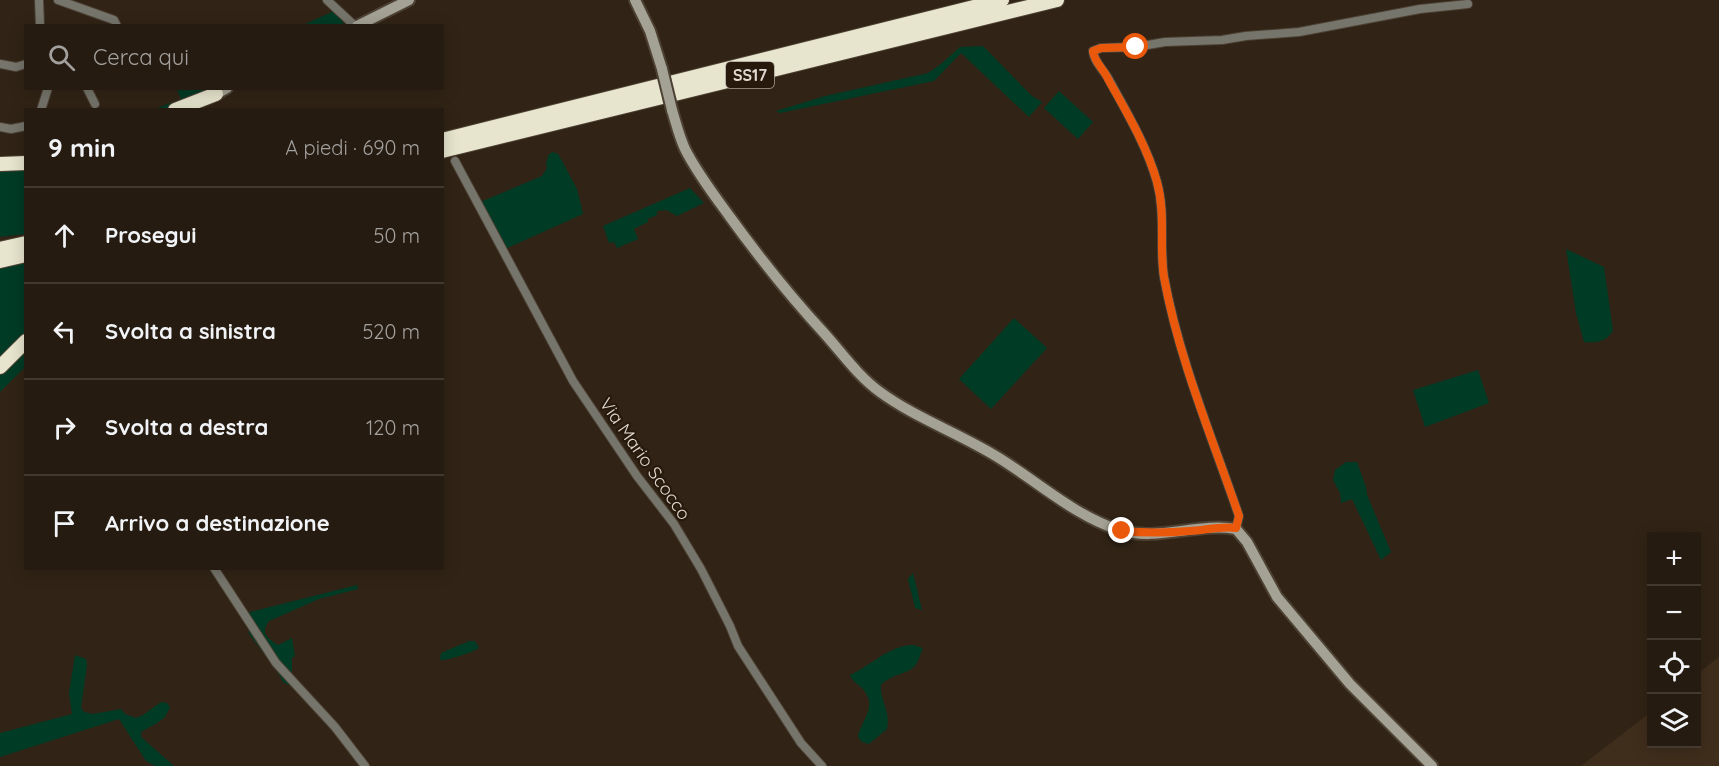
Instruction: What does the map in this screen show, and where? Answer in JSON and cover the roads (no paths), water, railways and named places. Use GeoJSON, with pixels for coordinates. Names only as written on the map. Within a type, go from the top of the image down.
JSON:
{"type":"FeatureCollection","features":[{"type":"Feature","properties":{"kind":"highway","name":"SS17"},"geometry":{"type":"LineString","coordinates":[[444,140],[1002,0]]}},
{"type":"Feature","properties":{"kind":"highway","name":"SS17"},"geometry":{"type":"LineString","coordinates":[[444,151],[1057,0]]}},
{"type":"Feature","properties":{"kind":"highway"},"geometry":{"type":"LineString","coordinates":[[181,108],[222,91]]}},
{"type":"Feature","properties":{"kind":"highway"},"geometry":{"type":"LineString","coordinates":[[192,108],[222,91]]}},
{"type":"Feature","properties":{"kind":"highway"},"geometry":{"type":"LineString","coordinates":[[0,164],[24,163]]}},
{"type":"Feature","properties":{"kind":"highway"},"geometry":{"type":"LineString","coordinates":[[0,239],[24,238]]}},
{"type":"Feature","properties":{"kind":"highway"},"geometry":{"type":"LineString","coordinates":[[0,249],[24,243]]}},
{"type":"Feature","properties":{"kind":"highway"},"geometry":{"type":"LineString","coordinates":[[0,261],[24,255]]}},
{"type":"Feature","properties":{"kind":"highway"},"geometry":{"type":"LineString","coordinates":[[0,367],[24,343]]}},
{"type":"Feature","properties":{"kind":"street"},"geometry":{"type":"LineString","coordinates":[[39,0],[40,24]]}},
{"type":"Feature","properties":{"kind":"street"},"geometry":{"type":"LineString","coordinates":[[58,0],[114,20],[116,24]]}},
{"type":"Feature","properties":{"kind":"street"},"geometry":{"type":"LineString","coordinates":[[327,0],[354,24]]}},
{"type":"Feature","properties":{"kind":"street"},"geometry":{"type":"LineString","coordinates":[[360,24],[409,0]]}},
{"type":"Feature","properties":{"kind":"street"},"geometry":{"type":"LineString","coordinates":[[635,0],[650,31],[684,147],[697,171],[767,267],[857,372],[881,393],[993,454],[1072,507],[1104,525],[1122,531],[1146,533],[1190,531],[1222,526],[1236,528],[1247,542],[1277,597],[1350,684],[1432,766]]}},
{"type":"Feature","properties":{"kind":"street"},"geometry":{"type":"LineString","coordinates":[[1236,528],[1239,516],[1189,378],[1173,316],[1164,274],[1163,213],[1157,182],[1149,158],[1107,75],[1094,57],[1093,51],[1101,48],[1136,47],[1165,42],[1222,40],[1299,32],[1420,9],[1468,4]]}},
{"type":"Feature","properties":{"kind":"street"},"geometry":{"type":"LineString","coordinates":[[0,64],[16,67],[24,65]]}},
{"type":"Feature","properties":{"kind":"street"},"geometry":{"type":"LineString","coordinates":[[42,108],[47,90]]}},
{"type":"Feature","properties":{"kind":"street"},"geometry":{"type":"LineString","coordinates":[[88,90],[95,104]]}},
{"type":"Feature","properties":{"kind":"street"},"geometry":{"type":"LineString","coordinates":[[0,127],[11,129],[24,126]]}},
{"type":"Feature","properties":{"kind":"street","name":"Via Mario Scocco"},"geometry":{"type":"LineString","coordinates":[[455,161],[573,381],[637,476],[674,524],[701,569],[738,646],[796,736],[822,766]]}},
{"type":"Feature","properties":{"kind":"street"},"geometry":{"type":"LineString","coordinates":[[215,570],[276,663],[335,727],[365,766]]}}]}
